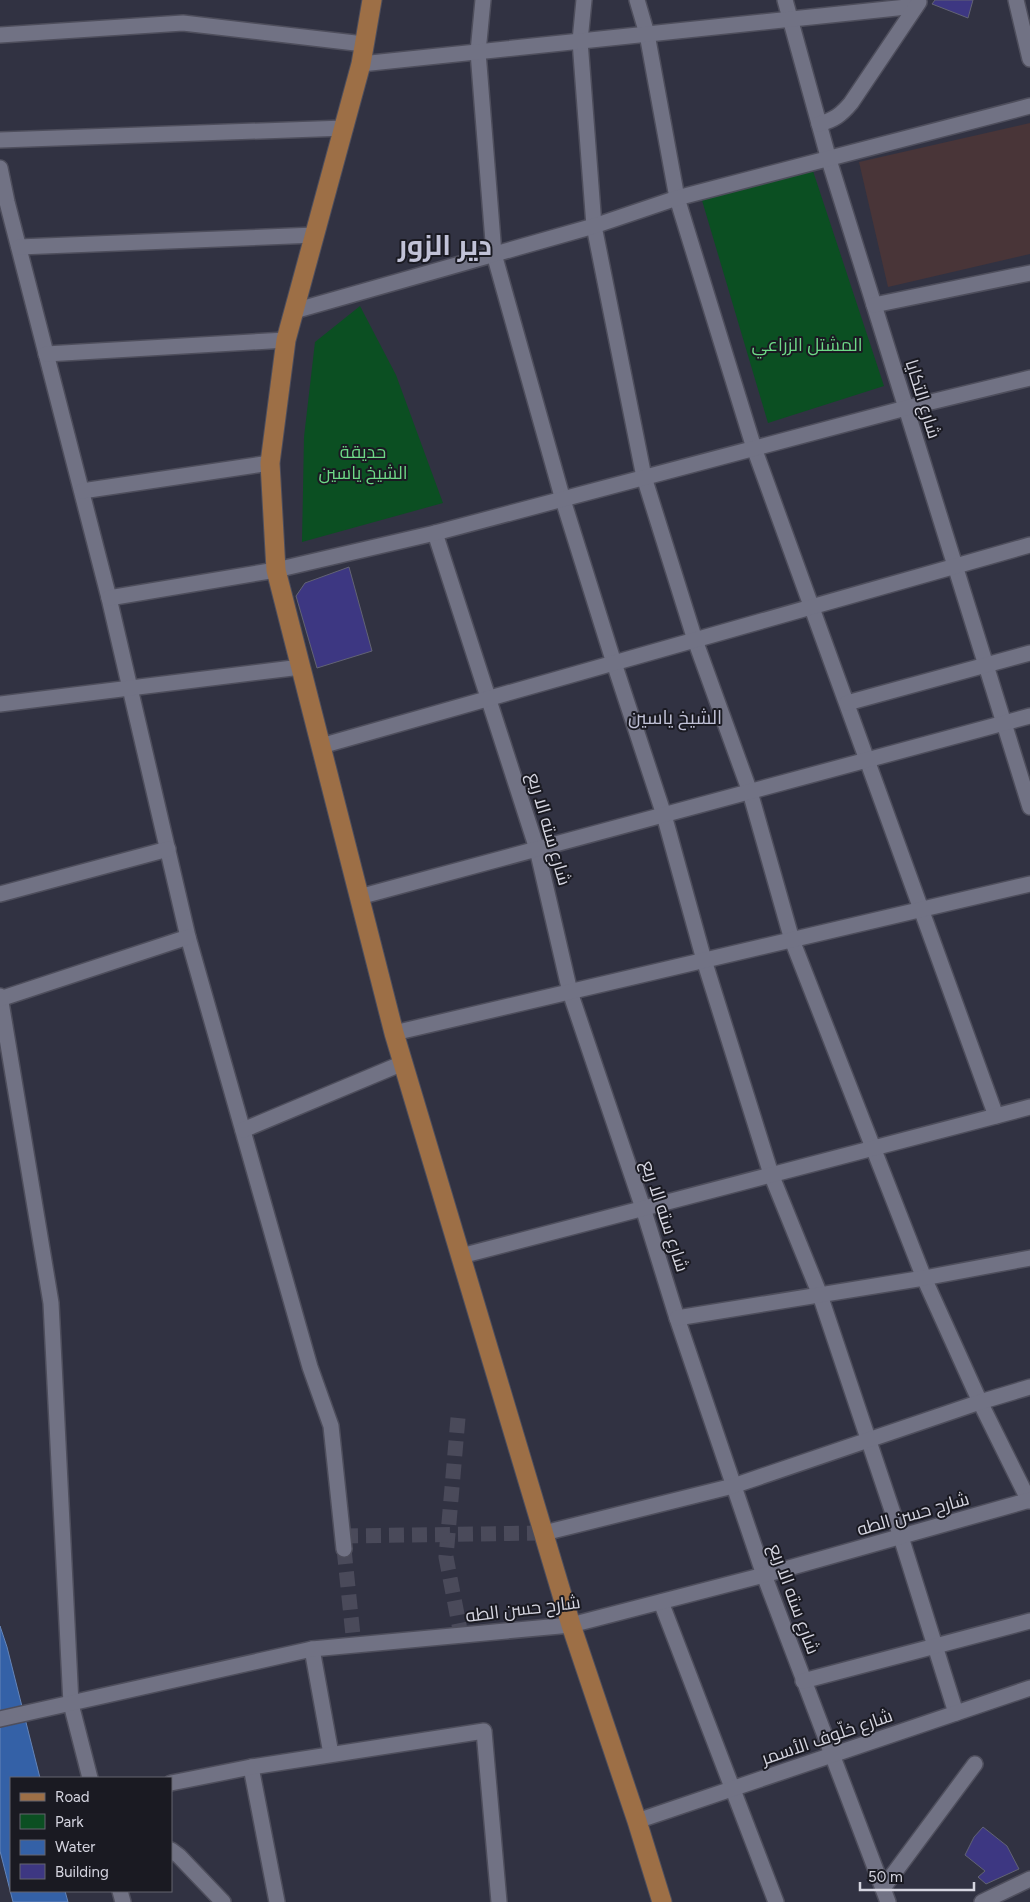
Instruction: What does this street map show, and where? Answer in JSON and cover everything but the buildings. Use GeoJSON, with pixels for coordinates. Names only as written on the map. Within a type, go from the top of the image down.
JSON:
{"type":"FeatureCollection","features":[{"type":"Feature","properties":{"kind":"main road"},"geometry":{"type":"LineString","coordinates":[[372,0],[361,64],[345,128],[286,340],[270,463],[276,570],[394,1033],[571,1625],[637,1821],[662,1902]]}},
{"type":"Feature","properties":{"kind":"street"},"geometry":{"type":"LineString","coordinates":[[483,0],[478,52],[494,254],[563,500],[664,815],[704,960],[771,1174],[820,1295],[901,1536],[956,1713]]}},
{"type":"Feature","properties":{"kind":"street"},"geometry":{"type":"LineString","coordinates":[[584,0],[580,41],[594,226],[644,476],[695,640],[750,792],[792,940],[924,1278],[980,1402],[1030,1501]]}},
{"type":"Feature","properties":{"kind":"street"},"geometry":{"type":"LineString","coordinates":[[637,0],[647,34],[678,198],[754,448],[996,1116]]}},
{"type":"Feature","properties":{"kind":"street","name":"شارع التكايا"},"geometry":{"type":"LineString","coordinates":[[785,0],[829,160],[1030,808]]}},
{"type":"Feature","properties":{"kind":"street"},"geometry":{"type":"LineString","coordinates":[[1016,0],[1030,59]]}},
{"type":"Feature","properties":{"kind":"street"},"geometry":{"type":"LineString","coordinates":[[361,64],[790,19],[855,6],[918,3]]}},
{"type":"Feature","properties":{"kind":"street"},"geometry":{"type":"LineString","coordinates":[[819,124],[842,115],[852,104],[918,3]]}},
{"type":"Feature","properties":{"kind":"street"},"geometry":{"type":"LineString","coordinates":[[0,35],[183,23],[364,44]]}},
{"type":"Feature","properties":{"kind":"street"},"geometry":{"type":"LineString","coordinates":[[294,311],[594,226],[678,198],[1030,106]]}},
{"type":"Feature","properties":{"kind":"street"},"geometry":{"type":"LineString","coordinates":[[0,140],[345,128]]}},
{"type":"Feature","properties":{"kind":"street"},"geometry":{"type":"LineString","coordinates":[[0,168],[109,598],[188,937],[310,1367],[331,1426],[344,1549]]}},
{"type":"Feature","properties":{"kind":"street"},"geometry":{"type":"LineString","coordinates":[[19,246],[315,235]]}},
{"type":"Feature","properties":{"kind":"street"},"geometry":{"type":"LineString","coordinates":[[874,305],[1030,273]]}},
{"type":"Feature","properties":{"kind":"street"},"geometry":{"type":"LineString","coordinates":[[46,354],[286,340]]}},
{"type":"Feature","properties":{"kind":"street"},"geometry":{"type":"LineString","coordinates":[[109,598],[276,570],[436,532],[906,408],[1030,378]]}},
{"type":"Feature","properties":{"kind":"street"},"geometry":{"type":"LineString","coordinates":[[82,492],[270,463]]}},
{"type":"Feature","properties":{"kind":"street","name":"شارع سته الا ربع"},"geometry":{"type":"LineString","coordinates":[[436,532],[537,849],[570,992],[644,1208],[677,1318],[764,1575],[886,1895]]}},
{"type":"Feature","properties":{"kind":"street"},"geometry":{"type":"LineString","coordinates":[[321,746],[1030,546]]}},
{"type":"Feature","properties":{"kind":"street"},"geometry":{"type":"LineString","coordinates":[[847,704],[1030,653]]}},
{"type":"Feature","properties":{"kind":"street"},"geometry":{"type":"LineString","coordinates":[[0,704],[301,668]]}},
{"type":"Feature","properties":{"kind":"street"},"geometry":{"type":"LineString","coordinates":[[359,898],[1030,716]]}},
{"type":"Feature","properties":{"kind":"street"},"geometry":{"type":"LineString","coordinates":[[0,894],[168,849]]}},
{"type":"Feature","properties":{"kind":"street"},"geometry":{"type":"LineString","coordinates":[[394,1033],[1030,884]]}},
{"type":"Feature","properties":{"kind":"street"},"geometry":{"type":"LineString","coordinates":[[90,1777],[70,1704],[51,1303],[0,998],[188,937]]}},
{"type":"Feature","properties":{"kind":"street"},"geometry":{"type":"LineString","coordinates":[[243,1130],[403,1063]]}},
{"type":"Feature","properties":{"kind":"street"},"geometry":{"type":"LineString","coordinates":[[461,1256],[1030,1107]]}},
{"type":"Feature","properties":{"kind":"street"},"geometry":{"type":"LineString","coordinates":[[677,1318],[924,1278],[1030,1258]]}},
{"type":"Feature","properties":{"kind":"street"},"geometry":{"type":"LineString","coordinates":[[544,1533],[733,1486],[980,1402],[1030,1387]]}},
{"type":"Feature","properties":{"kind":"street","name":"شارح حسن الطه"},"geometry":{"type":"LineString","coordinates":[[0,1719],[312,1649],[571,1625],[764,1575],[1030,1501]]}},
{"type":"Feature","properties":{"kind":"street"},"geometry":{"type":"LineString","coordinates":[[661,1602],[776,1902]]}},
{"type":"Feature","properties":{"kind":"street"},"geometry":{"type":"LineString","coordinates":[[804,1680],[1030,1621]]}},
{"type":"Feature","properties":{"kind":"street"},"geometry":{"type":"LineString","coordinates":[[312,1649],[331,1754]]}},
{"type":"Feature","properties":{"kind":"street","name":"شارع خلّوف الأسمر"},"geometry":{"type":"LineString","coordinates":[[637,1821],[1030,1688]]}},
{"type":"Feature","properties":{"kind":"street"},"geometry":{"type":"LineString","coordinates":[[172,1783],[251,1767],[484,1731],[500,1902]]}},
{"type":"Feature","properties":{"kind":"street"},"geometry":{"type":"LineString","coordinates":[[886,1895],[975,1764]]}},
{"type":"Feature","properties":{"kind":"street"},"geometry":{"type":"LineString","coordinates":[[251,1767],[277,1902]]}},
{"type":"Feature","properties":{"kind":"street"},"geometry":{"type":"LineString","coordinates":[[172,1851],[223,1902]]}},
{"type":"Feature","properties":{"kind":"street"},"geometry":{"type":"LineString","coordinates":[[982,1902],[1001,1898],[1030,1879]]}},
{"type":"Feature","properties":{"kind":"shaded area"},"geometry":{"type":"Polygon","coordinates":[[[1030,123],[1030,254],[888,287],[859,162],[1030,123]]]}},
{"type":"Feature","properties":{"kind":"green space","name":"المشتل الزراعي"},"geometry":{"type":"Polygon","coordinates":[[[813,171],[884,386],[768,423],[701,197],[813,171]]]}},
{"type":"Feature","properties":{"kind":"green space","name":"حديقة الشيخ ياسين"},"geometry":{"type":"Polygon","coordinates":[[[360,306],[396,375],[443,503],[302,542],[304,437],[315,342],[360,306]]]}},
{"type":"Feature","properties":{"kind":"water"},"geometry":{"type":"Polygon","coordinates":[[[0,1626],[40,1777],[10,1777],[10,1890],[0,1851],[0,1626]]]}},
{"type":"Feature","properties":{"kind":"water"},"geometry":{"type":"Polygon","coordinates":[[[10,1892],[65,1892],[68,1902],[13,1902],[10,1892]]]}},
{"type":"Feature","properties":{"kind":"tunnel"},"geometry":{"type":"LineString","coordinates":[[458,1418],[446,1557],[461,1635]]}},
{"type":"Feature","properties":{"kind":"tunnel"},"geometry":{"type":"LineString","coordinates":[[343,1536],[544,1533]]}},
{"type":"Feature","properties":{"kind":"tunnel"},"geometry":{"type":"LineString","coordinates":[[344,1549],[354,1645]]}},
{"type":"Feature","properties":{"kind":"district","name":"دير الزور"},"geometry":{"type":"Point","coordinates":[445,245]}},
{"type":"Feature","properties":{"kind":"district","name":"الشيخ ياسين"},"geometry":{"type":"Point","coordinates":[675,717]}}]}
